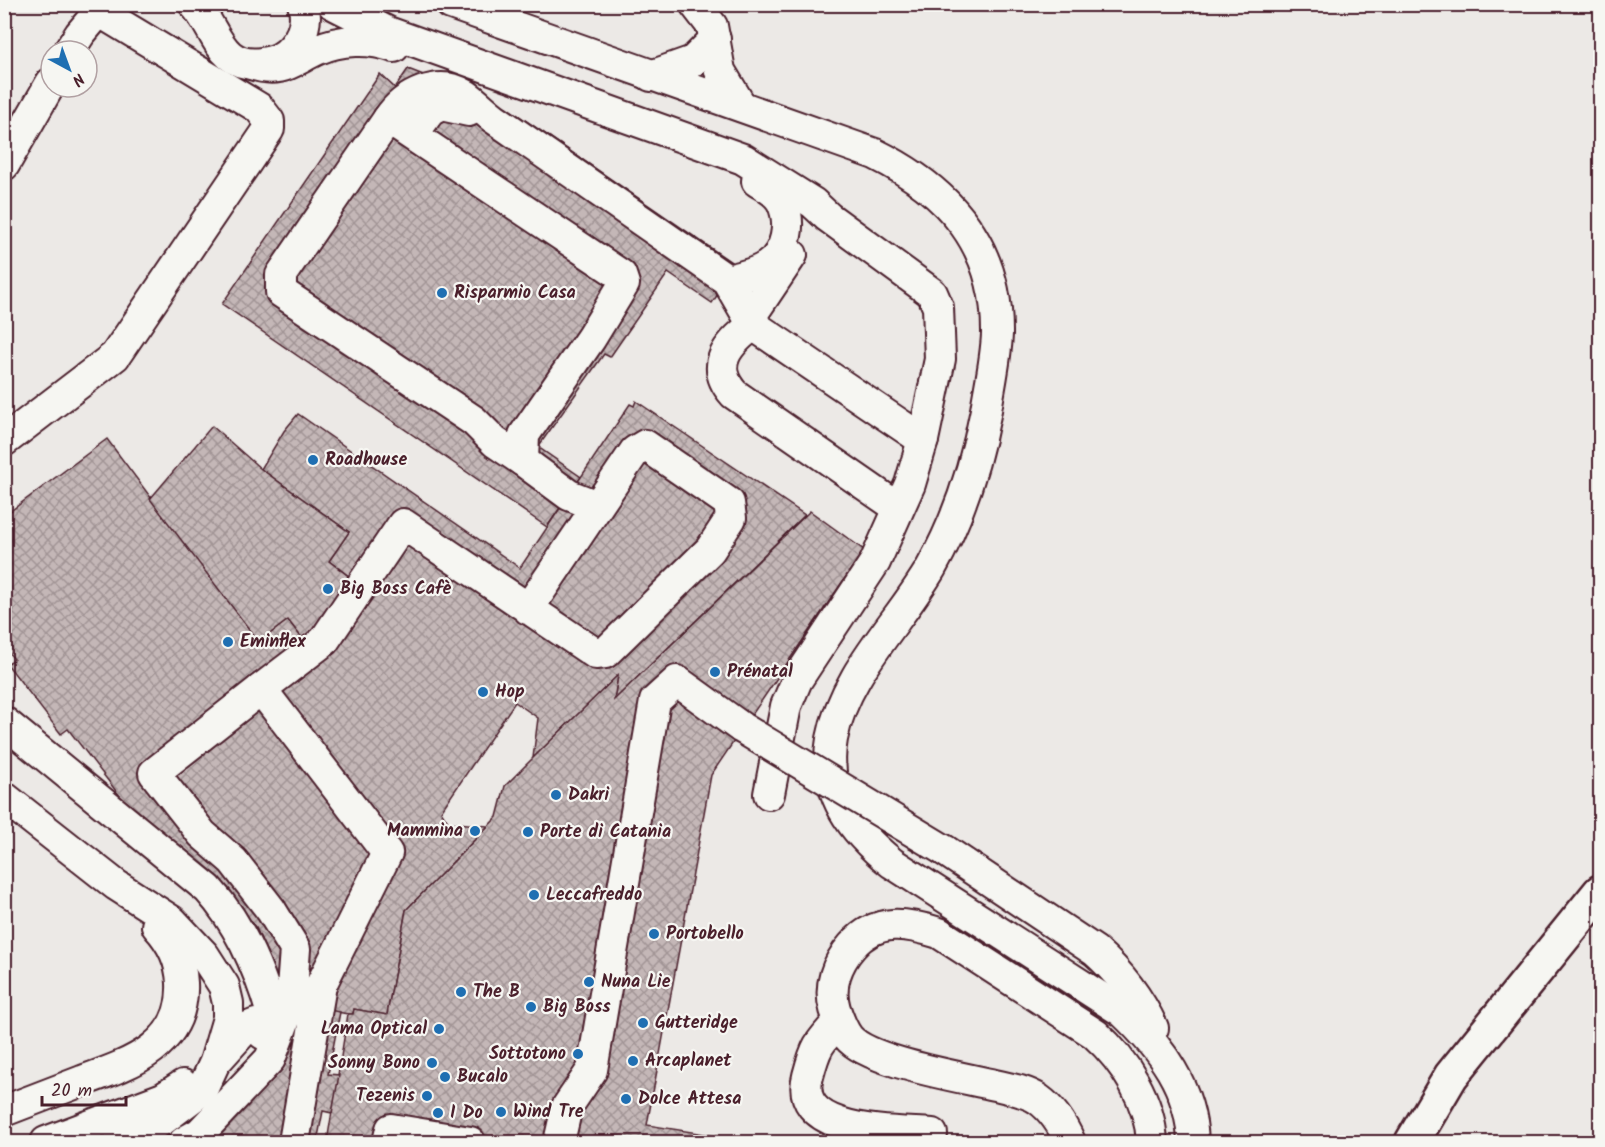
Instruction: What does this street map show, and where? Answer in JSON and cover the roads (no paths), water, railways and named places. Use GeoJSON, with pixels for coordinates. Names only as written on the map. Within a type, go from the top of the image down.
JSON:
{"type":"FeatureCollection","features":[{"type":"Feature","properties":{"kind":"main road"},"geometry":{"type":"LineString","coordinates":[[1412,1143],[1451,1076],[1600,892]]}},
{"type":"Feature","properties":{"kind":"lane"},"geometry":{"type":"LineString","coordinates":[[194,4],[202,13],[220,48],[237,61],[265,69],[281,68],[333,44],[381,42],[745,174],[773,191],[782,202],[787,229],[782,260]]}},
{"type":"Feature","properties":{"kind":"lane"},"geometry":{"type":"LineString","coordinates":[[251,64],[276,61],[288,53],[304,28],[303,4]]}},
{"type":"Feature","properties":{"kind":"lane"},"geometry":{"type":"LineString","coordinates":[[333,4],[388,32],[743,159],[813,203],[828,217],[932,293],[938,307],[940,323],[938,373],[923,440],[910,484],[897,507],[875,562],[797,680],[786,706],[769,794]]}},
{"type":"Feature","properties":{"kind":"lane"},"geometry":{"type":"LineString","coordinates":[[450,4],[875,154],[918,177],[941,196],[968,230],[987,269],[995,302],[996,353],[975,458],[963,494],[932,565],[912,599],[851,686],[842,704],[832,741],[832,772],[840,801],[859,833],[892,863],[1123,1012],[1166,1058]]}},
{"type":"Feature","properties":{"kind":"lane"},"geometry":{"type":"LineString","coordinates":[[695,4],[712,26],[720,71],[741,106]]}},
{"type":"Feature","properties":{"kind":"lane"},"geometry":{"type":"LineString","coordinates":[[4,441],[114,356],[269,129],[269,121],[259,108],[103,8],[77,39]]}},
{"type":"Feature","properties":{"kind":"lane"},"geometry":{"type":"LineString","coordinates":[[651,76],[693,61],[715,39]]}},
{"type":"Feature","properties":{"kind":"lane"},"geometry":{"type":"LineString","coordinates":[[597,506],[568,495],[495,442],[474,421],[280,292],[281,275],[400,126],[397,105],[415,94],[442,88],[464,94],[495,119],[728,280],[751,322],[923,440]]}},
{"type":"Feature","properties":{"kind":"lane"},"geometry":{"type":"LineString","coordinates":[[4,165],[42,99]]}},
{"type":"Feature","properties":{"kind":"lane"},"geometry":{"type":"LineString","coordinates":[[400,126],[621,275],[624,284],[591,338],[524,435],[523,461]]}},
{"type":"Feature","properties":{"kind":"lane"},"geometry":{"type":"LineString","coordinates":[[828,217],[809,228],[782,260],[751,322],[727,348],[722,370],[726,386],[734,394],[897,507]]}},
{"type":"Feature","properties":{"kind":"lane"},"geometry":{"type":"LineString","coordinates":[[728,280],[756,272],[782,260]]}},
{"type":"Feature","properties":{"kind":"lane"},"geometry":{"type":"LineString","coordinates":[[184,1143],[200,1133],[270,1059],[291,1003],[295,949],[271,910],[233,861],[202,834],[154,773],[324,641],[403,524],[528,609],[596,654],[605,653],[710,550],[732,518],[733,511],[729,503],[645,445],[635,451],[528,609]]}},
{"type":"Feature","properties":{"kind":"lane"},"geometry":{"type":"LineString","coordinates":[[559,1143],[567,1107],[592,1070],[655,701],[677,681],[742,728],[944,850],[1095,951],[1117,970],[1144,1010],[1178,1079],[1187,1105],[1193,1143]]}},
{"type":"Feature","properties":{"kind":"lane"},"geometry":{"type":"LineString","coordinates":[[261,690],[387,853],[321,985],[294,1143]]}},
{"type":"Feature","properties":{"kind":"lane"},"geometry":{"type":"LineString","coordinates":[[4,722],[214,895],[225,907],[262,980],[267,1024],[256,1024],[246,1028],[215,1062],[163,1098],[46,1143]]}},
{"type":"Feature","properties":{"kind":"lane"},"geometry":{"type":"LineString","coordinates":[[4,797],[116,885],[172,921],[204,955],[224,986],[228,1003],[228,1018],[215,1062],[202,1090],[184,1106],[132,1138],[118,1143]]}},
{"type":"Feature","properties":{"kind":"lane"},"geometry":{"type":"LineString","coordinates":[[4,1111],[135,1062],[162,1040],[171,1026],[183,991],[178,957],[163,932],[116,885]]}},
{"type":"Feature","properties":{"kind":"lane"},"geometry":{"type":"LineString","coordinates":[[1070,1143],[1052,1112],[1037,1098],[1014,1089],[883,1058],[849,1039],[839,1021],[832,986],[843,957],[861,936],[886,924],[910,924],[939,933],[1095,1034],[1111,1048],[1138,1092],[1151,1128],[1152,1143]]}},
{"type":"Feature","properties":{"kind":"lane"},"geometry":{"type":"LineString","coordinates":[[839,1021],[816,1045],[805,1088],[811,1104],[821,1117],[841,1125],[932,1134]]}},
{"type":"Feature","properties":{"kind":"lane"},"geometry":{"type":"LineString","coordinates":[[388,1143],[391,1129],[470,1143]]}},
{"type":"Feature","properties":{"kind":"place","name":"Risparmio Casa"},"geometry":{"type":"Point","coordinates":[442,293]}},
{"type":"Feature","properties":{"kind":"place","name":"Roadhouse"},"geometry":{"type":"Point","coordinates":[313,460]}},
{"type":"Feature","properties":{"kind":"place","name":"Big Boss Cafè"},"geometry":{"type":"Point","coordinates":[328,589]}},
{"type":"Feature","properties":{"kind":"place","name":"Eminflex"},"geometry":{"type":"Point","coordinates":[228,642]}},
{"type":"Feature","properties":{"kind":"place","name":"Prénatal"},"geometry":{"type":"Point","coordinates":[715,672]}},
{"type":"Feature","properties":{"kind":"place","name":"Hop"},"geometry":{"type":"Point","coordinates":[483,692]}},
{"type":"Feature","properties":{"kind":"place","name":"Dakri"},"geometry":{"type":"Point","coordinates":[556,795]}},
{"type":"Feature","properties":{"kind":"place","name":"Mammina"},"geometry":{"type":"Point","coordinates":[475,831]}},
{"type":"Feature","properties":{"kind":"place","name":"Porte di Catania"},"geometry":{"type":"Point","coordinates":[528,832]}},
{"type":"Feature","properties":{"kind":"place","name":"Leccafreddo"},"geometry":{"type":"Point","coordinates":[534,895]}},
{"type":"Feature","properties":{"kind":"place","name":"Portobello"},"geometry":{"type":"Point","coordinates":[654,934]}},
{"type":"Feature","properties":{"kind":"place","name":"Nuna Lie"},"geometry":{"type":"Point","coordinates":[589,982]}},
{"type":"Feature","properties":{"kind":"place","name":"The B"},"geometry":{"type":"Point","coordinates":[461,992]}},
{"type":"Feature","properties":{"kind":"place","name":"Big Boss"},"geometry":{"type":"Point","coordinates":[531,1007]}},
{"type":"Feature","properties":{"kind":"place","name":"Gutteridge"},"geometry":{"type":"Point","coordinates":[643,1023]}},
{"type":"Feature","properties":{"kind":"place","name":"Lama Optical"},"geometry":{"type":"Point","coordinates":[439,1029]}},
{"type":"Feature","properties":{"kind":"place","name":"Sottotono"},"geometry":{"type":"Point","coordinates":[578,1054]}},
{"type":"Feature","properties":{"kind":"place","name":"Arcaplanet"},"geometry":{"type":"Point","coordinates":[633,1061]}},
{"type":"Feature","properties":{"kind":"place","name":"Sonny Bono"},"geometry":{"type":"Point","coordinates":[432,1063]}},
{"type":"Feature","properties":{"kind":"place","name":"Bucalo"},"geometry":{"type":"Point","coordinates":[445,1077]}},
{"type":"Feature","properties":{"kind":"place","name":"Tezenis"},"geometry":{"type":"Point","coordinates":[427,1096]}},
{"type":"Feature","properties":{"kind":"place","name":"Dolce Attesa"},"geometry":{"type":"Point","coordinates":[626,1099]}},
{"type":"Feature","properties":{"kind":"place","name":"Wind Tre"},"geometry":{"type":"Point","coordinates":[501,1112]}},
{"type":"Feature","properties":{"kind":"place","name":"I Do"},"geometry":{"type":"Point","coordinates":[438,1113]}}]}
